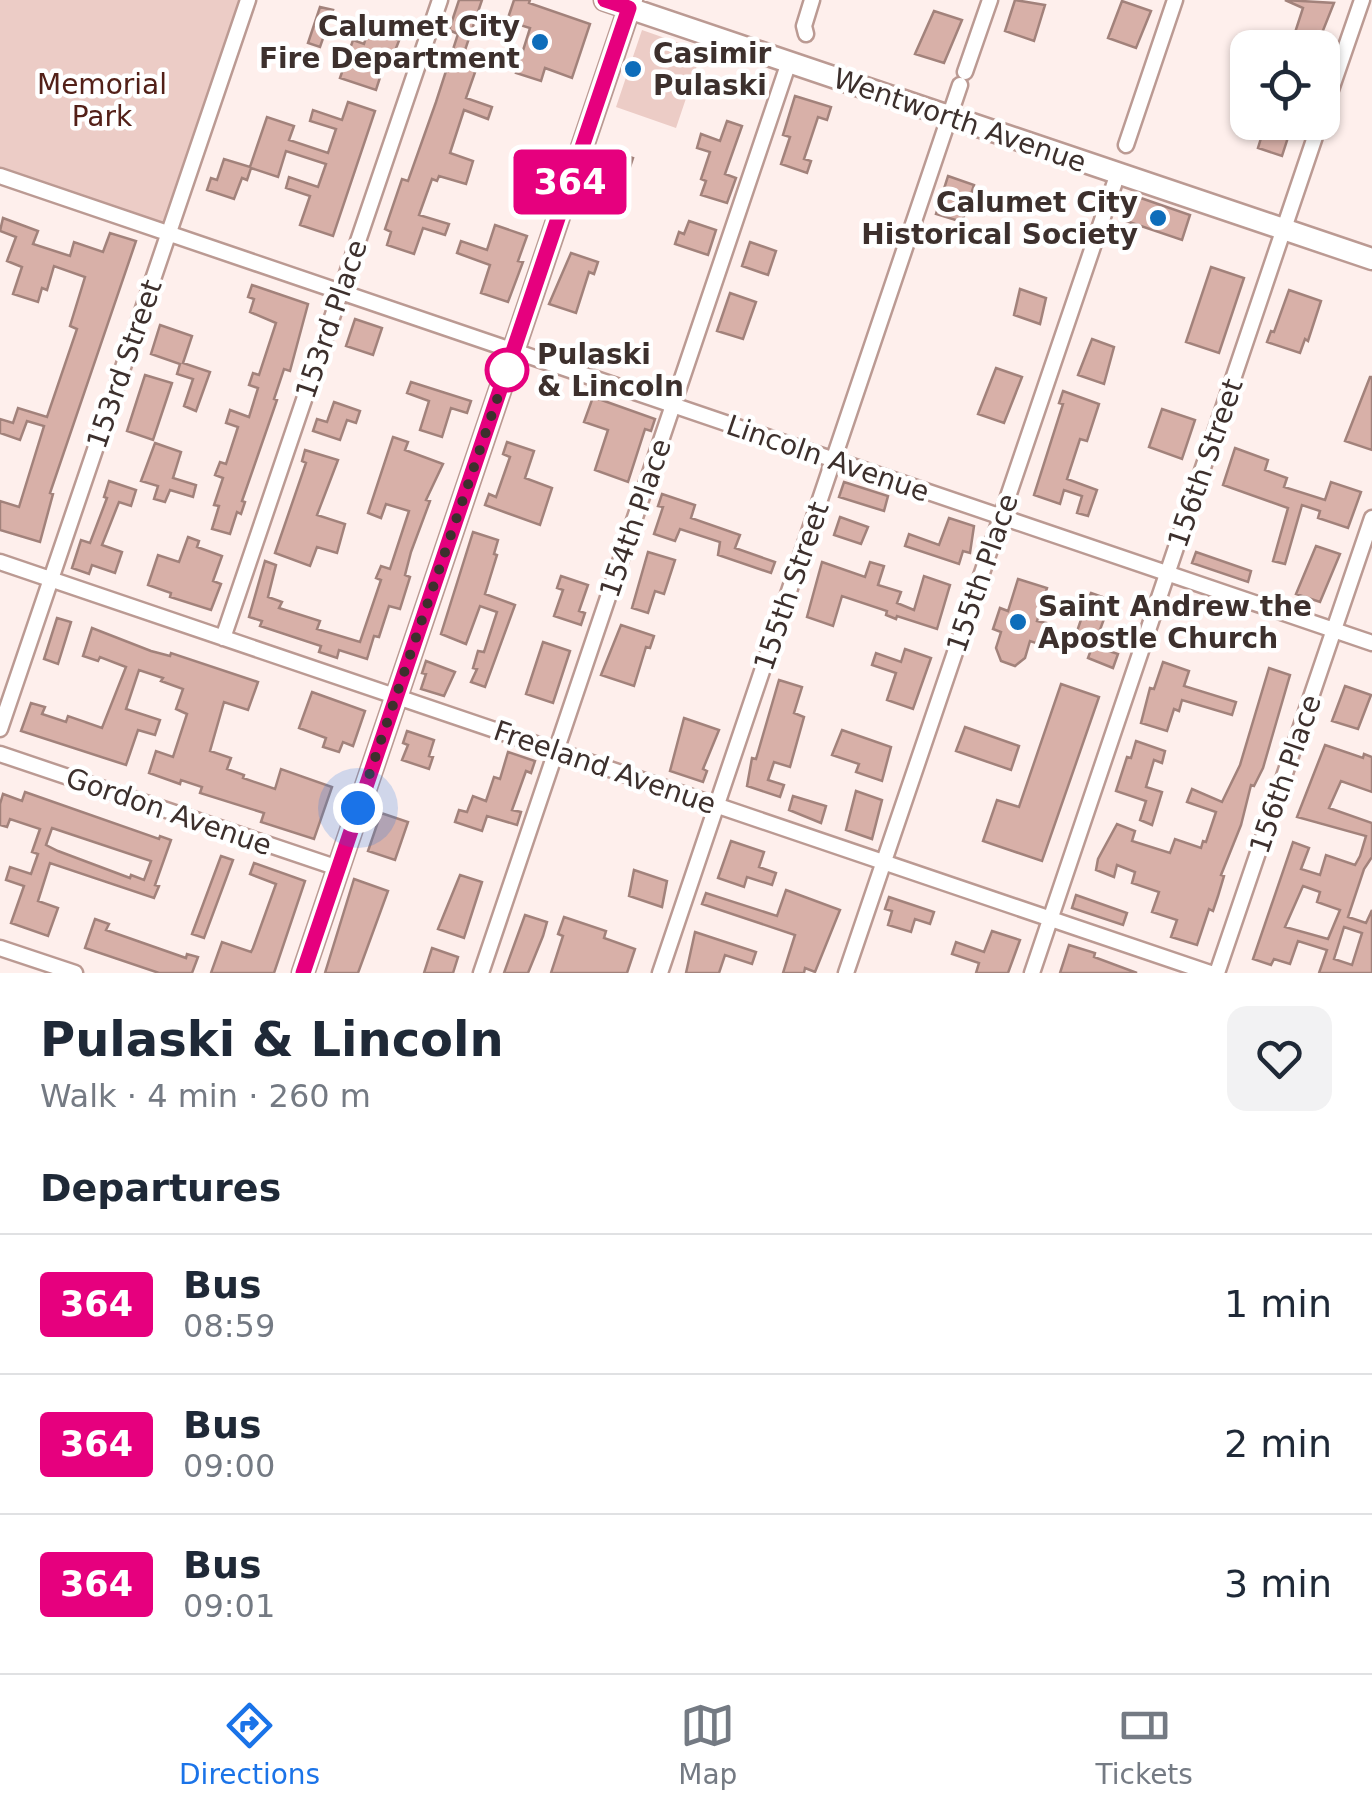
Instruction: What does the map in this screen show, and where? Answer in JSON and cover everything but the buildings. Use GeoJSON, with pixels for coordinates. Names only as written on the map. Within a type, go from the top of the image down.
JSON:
{"type":"FeatureCollection","features":[{"type":"Feature","properties":{"kind":"street","name":"153rd Street"},"geometry":{"type":"LineString","coordinates":[[0,729],[248,0]]}},
{"type":"Feature","properties":{"kind":"street","name":"153rd Place"},"geometry":{"type":"LineString","coordinates":[[223,638],[440,0]]}},
{"type":"Feature","properties":{"kind":"street","name":"Wentworth Avenue"},"geometry":{"type":"LineString","coordinates":[[605,0],[630,4],[1372,260]]}},
{"type":"Feature","properties":{"kind":"street"},"geometry":{"type":"LineString","coordinates":[[806,34],[804,26],[812,0]]}},
{"type":"Feature","properties":{"kind":"street","name":"155th Street"},"geometry":{"type":"LineString","coordinates":[[660,973],[990,0]]}},
{"type":"Feature","properties":{"kind":"street"},"geometry":{"type":"LineString","coordinates":[[1126,145],[1176,0]]}},
{"type":"Feature","properties":{"kind":"street","name":"156th Street"},"geometry":{"type":"LineString","coordinates":[[1340,64],[1362,0]]}},
{"type":"Feature","properties":{"kind":"street"},"geometry":{"type":"LineString","coordinates":[[302,973],[630,4]]}},
{"type":"Feature","properties":{"kind":"street","name":"154th Place"},"geometry":{"type":"LineString","coordinates":[[481,973],[789,62]]}},
{"type":"Feature","properties":{"kind":"street","name":"156th Street"},"geometry":{"type":"LineString","coordinates":[[1032,973],[1314,140]]}},
{"type":"Feature","properties":{"kind":"street","name":"155th Place"},"geometry":{"type":"LineString","coordinates":[[846,973],[1118,173]]}},
{"type":"Feature","properties":{"kind":"street","name":"Lincoln Avenue"},"geometry":{"type":"LineString","coordinates":[[0,176],[1372,643]]}},
{"type":"Feature","properties":{"kind":"street","name":"156th Place"},"geometry":{"type":"LineString","coordinates":[[1214,973],[1372,518]]}},
{"type":"Feature","properties":{"kind":"street","name":"Freeland Avenue"},"geometry":{"type":"LineString","coordinates":[[0,562],[1214,973]]}},
{"type":"Feature","properties":{"kind":"street","name":"Gordon Avenue"},"geometry":{"type":"LineString","coordinates":[[0,754],[338,868]]}},
{"type":"Feature","properties":{"kind":"street"},"geometry":{"type":"LineString","coordinates":[[0,948],[75,973]]}},
{"type":"Feature","properties":{"kind":"green space","name":"Memorial Park"},"geometry":{"type":"Polygon","coordinates":[[[0,0],[241,0],[164,221],[157,224],[0,171],[0,0]]]}},
{"type":"Feature","properties":{"kind":"green space"},"geometry":{"type":"Polygon","coordinates":[[[642,30],[702,51],[676,128],[616,107],[642,30]]]}},
{"type":"Feature","properties":{"kind":"bus line","name":"364"},"geometry":{"type":"LineString","coordinates":[[303,973],[629,8],[605,0]]}},
{"type":"Feature","properties":{"kind":"place","name":"Calumet City Fire Department"},"geometry":{"type":"Point","coordinates":[540,42]}},
{"type":"Feature","properties":{"kind":"place","name":"Casimir Pulaski"},"geometry":{"type":"Point","coordinates":[633,69]}},
{"type":"Feature","properties":{"kind":"place","name":"Calumet City Historical Society"},"geometry":{"type":"Point","coordinates":[1158,218]}},
{"type":"Feature","properties":{"kind":"place","name":"Pulaski & Lincoln"},"geometry":{"type":"Point","coordinates":[507,370]}},
{"type":"Feature","properties":{"kind":"place","name":"Saint Andrew the Apostle Church"},"geometry":{"type":"Point","coordinates":[1018,622]}},
{"type":"Feature","properties":{"kind":"route"},"geometry":{"type":"LineString","coordinates":[[358,808],[507,370]]}}]}
